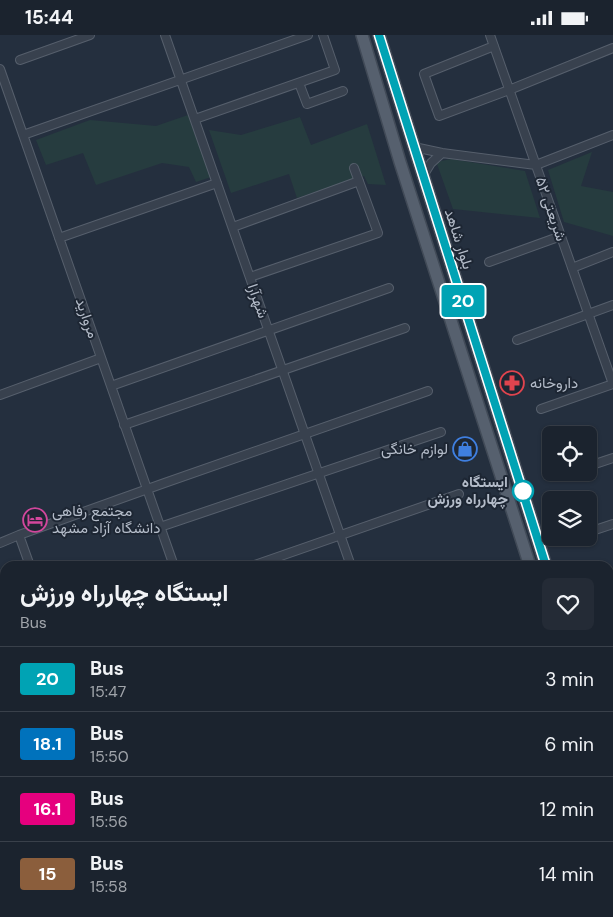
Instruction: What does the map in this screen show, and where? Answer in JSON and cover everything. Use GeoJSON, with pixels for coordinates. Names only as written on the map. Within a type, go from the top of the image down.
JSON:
{"type":"FeatureCollection","features":[{"type":"Feature","properties":{"kind":"main road"},"geometry":{"type":"LineString","coordinates":[[362,35],[400,162],[528,561]]}},
{"type":"Feature","properties":{"kind":"main road","name":"بلوار شاهد"},"geometry":{"type":"LineString","coordinates":[[379,35],[544,561]]}},
{"type":"Feature","properties":{"kind":"street"},"geometry":{"type":"LineString","coordinates":[[20,60],[90,35]]}},
{"type":"Feature","properties":{"kind":"street","name":"شهرآرا"},"geometry":{"type":"LineString","coordinates":[[165,35],[350,561]]}},
{"type":"Feature","properties":{"kind":"street"},"geometry":{"type":"LineString","coordinates":[[23,135],[308,35]]}},
{"type":"Feature","properties":{"kind":"street"},"geometry":{"type":"LineString","coordinates":[[195,119],[335,70],[323,35]]}},
{"type":"Feature","properties":{"kind":"street","name":"شریعتی ۵۲"},"geometry":{"type":"LineString","coordinates":[[490,35],[613,384]]}},
{"type":"Feature","properties":{"kind":"street"},"geometry":{"type":"LineString","coordinates":[[494,46],[424,74],[439,116],[613,49]]}},
{"type":"Feature","properties":{"kind":"street","name":"مروارید"},"geometry":{"type":"LineString","coordinates":[[0,69],[172,561]]}},
{"type":"Feature","properties":{"kind":"street"},"geometry":{"type":"LineString","coordinates":[[299,83],[307,104],[343,91]]}},
{"type":"Feature","properties":{"kind":"street"},"geometry":{"type":"LineString","coordinates":[[414,147],[442,153],[536,165],[613,135]]}},
{"type":"Feature","properties":{"kind":"street"},"geometry":{"type":"LineString","coordinates":[[423,176],[442,153]]}},
{"type":"Feature","properties":{"kind":"street"},"geometry":{"type":"LineString","coordinates":[[250,277],[378,233],[354,168]]}},
{"type":"Feature","properties":{"kind":"street"},"geometry":{"type":"LineString","coordinates":[[233,227],[359,181]]}},
{"type":"Feature","properties":{"kind":"street"},"geometry":{"type":"LineString","coordinates":[[59,238],[217,183]]}},
{"type":"Feature","properties":{"kind":"street"},"geometry":{"type":"LineString","coordinates":[[489,262],[561,236]]}},
{"type":"Feature","properties":{"kind":"street"},"geometry":{"type":"LineString","coordinates":[[572,268],[613,252]]}},
{"type":"Feature","properties":{"kind":"street"},"geometry":{"type":"LineString","coordinates":[[111,386],[389,288]]}},
{"type":"Feature","properties":{"kind":"street"},"geometry":{"type":"LineString","coordinates":[[516,339],[613,305]]}},
{"type":"Feature","properties":{"kind":"street"},"geometry":{"type":"LineString","coordinates":[[124,425],[405,328]]}},
{"type":"Feature","properties":{"kind":"street"},"geometry":{"type":"LineString","coordinates":[[0,395],[101,358]]}},
{"type":"Feature","properties":{"kind":"street"},"geometry":{"type":"LineString","coordinates":[[541,409],[613,384]]}},
{"type":"Feature","properties":{"kind":"street"},"geometry":{"type":"LineString","coordinates":[[0,543],[147,489],[428,391]]}},
{"type":"Feature","properties":{"kind":"street"},"geometry":{"type":"LineString","coordinates":[[160,527],[441,432]]}},
{"type":"Feature","properties":{"kind":"street"},"geometry":{"type":"LineString","coordinates":[[597,464],[613,458]]}},
{"type":"Feature","properties":{"kind":"street"},"geometry":{"type":"LineString","coordinates":[[266,561],[459,494]]}},
{"type":"Feature","properties":{"kind":"street"},"geometry":{"type":"LineString","coordinates":[[597,529],[613,524]]}},
{"type":"Feature","properties":{"kind":"street"},"geometry":{"type":"LineString","coordinates":[[19,535],[28,561]]}},
{"type":"Feature","properties":{"kind":"green space"},"geometry":{"type":"Polygon","coordinates":[[[188,115],[211,177],[196,182],[189,167],[162,163],[96,185],[83,153],[46,165],[36,140],[90,120],[156,126],[188,115]]]}},
{"type":"Feature","properties":{"kind":"green space"},"geometry":{"type":"Polygon","coordinates":[[[300,117],[311,145],[367,124],[386,185],[368,184],[364,176],[297,198],[289,174],[231,193],[209,130],[241,135],[300,117]]]}},
{"type":"Feature","properties":{"kind":"green space"},"geometry":{"type":"Polygon","coordinates":[[[592,152],[581,186],[613,192],[613,236],[564,222],[548,170],[592,152]]]}},
{"type":"Feature","properties":{"kind":"green space"},"geometry":{"type":"Polygon","coordinates":[[[451,159],[525,171],[540,218],[453,209],[437,164],[451,159]]]}},
{"type":"Feature","properties":{"kind":"bus line","name":"20"},"geometry":{"type":"LineString","coordinates":[[379,35],[544,561]]}},
{"type":"Feature","properties":{"kind":"place","name":"داروخانه"},"geometry":{"type":"Point","coordinates":[512,383]}},
{"type":"Feature","properties":{"kind":"place","name":"لوازم خانگی"},"geometry":{"type":"Point","coordinates":[465,449]}},
{"type":"Feature","properties":{"kind":"place","name":"ایستگاه چهارراه ورزش"},"geometry":{"type":"Point","coordinates":[523,491]}},
{"type":"Feature","properties":{"kind":"place","name":"مجتمع رفاهی دانشگاه آزاد مشهد"},"geometry":{"type":"Point","coordinates":[35,520]}}]}
